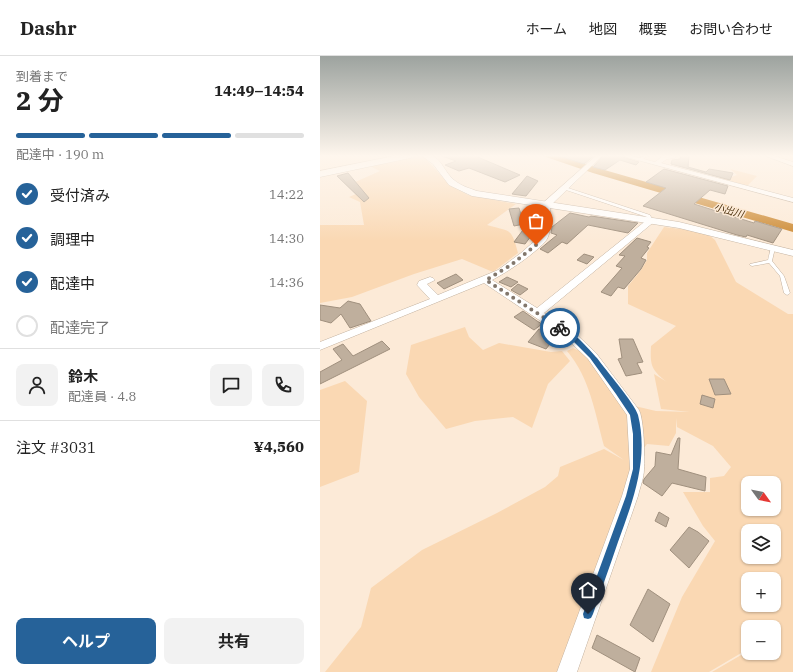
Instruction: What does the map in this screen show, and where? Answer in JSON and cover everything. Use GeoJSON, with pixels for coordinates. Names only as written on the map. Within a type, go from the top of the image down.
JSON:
{"type":"FeatureCollection","features":[{"type":"Feature","properties":{"kind":"street"},"geometry":{"type":"LineString","coordinates":[[455,184],[475,194],[493,198],[651,221],[707,231],[793,253]]}},
{"type":"Feature","properties":{"kind":"street"},"geometry":{"type":"LineString","coordinates":[[320,346],[486,280],[515,262],[543,238],[546,225],[546,205],[569,184]]}},
{"type":"Feature","properties":{"kind":"street"},"geometry":{"type":"LineString","coordinates":[[731,184],[793,200]]}},
{"type":"Feature","properties":{"kind":"street"},"geometry":{"type":"LineString","coordinates":[[538,313],[651,221]]}},
{"type":"Feature","properties":{"kind":"street"},"geometry":{"type":"LineString","coordinates":[[430,280],[424,281],[422,285],[436,300]]}},
{"type":"Feature","properties":{"kind":"street"},"geometry":{"type":"LineString","coordinates":[[486,280],[570,334],[592,356],[634,414],[637,469],[630,496],[567,672]]}},
{"type":"Feature","properties":{"kind":"lane"},"geometry":{"type":"LineString","coordinates":[[564,188],[649,216],[651,221]]}},
{"type":"Feature","properties":{"kind":"lane"},"geometry":{"type":"LineString","coordinates":[[770,261],[773,248]]}},
{"type":"Feature","properties":{"kind":"lane"},"geometry":{"type":"LineString","coordinates":[[752,265],[770,261]]}},
{"type":"Feature","properties":{"kind":"lane"},"geometry":{"type":"LineString","coordinates":[[770,261],[782,276],[787,293]]}},
{"type":"Feature","properties":{"kind":"shaded area"},"geometry":{"type":"Polygon","coordinates":[[[354,184],[449,184],[468,195],[516,204],[487,225],[509,232],[514,239],[518,253],[493,272],[462,259],[414,274],[352,297],[320,303],[320,225],[364,225],[360,202],[349,197],[363,191],[354,184]]]}},
{"type":"Feature","properties":{"kind":"shaded area"},"geometry":{"type":"Polygon","coordinates":[[[738,184],[749,184],[747,186],[738,184]]]}},
{"type":"Feature","properties":{"kind":"shaded area"},"geometry":{"type":"Polygon","coordinates":[[[664,227],[705,232],[715,240],[736,282],[788,314],[793,314],[793,672],[712,672],[741,655],[741,660],[781,660],[781,620],[741,620],[741,653],[709,672],[651,672],[682,597],[715,541],[703,526],[683,492],[710,492],[710,478],[724,476],[731,467],[713,446],[677,427],[676,418],[676,433],[669,446],[647,444],[632,465],[573,672],[325,672],[361,627],[371,588],[422,550],[497,513],[545,487],[558,476],[560,467],[604,449],[624,460],[604,446],[591,396],[575,361],[567,351],[573,348],[584,353],[622,403],[656,411],[690,412],[661,409],[654,374],[667,382],[658,374],[651,363],[651,346],[676,326],[628,304],[628,286],[647,260],[647,253],[664,227]]]}},
{"type":"Feature","properties":{"kind":"shaded area"},"geometry":{"type":"Polygon","coordinates":[[[465,327],[469,337],[483,350],[499,343],[551,352],[562,351],[570,361],[548,384],[532,428],[513,417],[475,421],[446,429],[419,397],[406,374],[411,345],[465,327]]]}},
{"type":"Feature","properties":{"kind":"shaded area"},"geometry":{"type":"Polygon","coordinates":[[[345,381],[367,401],[359,472],[320,487],[320,390],[345,381]]]}},
{"type":"Feature","properties":{"kind":"building"},"geometry":{"type":"Polygon","coordinates":[[[345,184],[357,184],[369,198],[364,202],[345,184]]]}},
{"type":"Feature","properties":{"kind":"building"},"geometry":{"type":"Polygon","coordinates":[[[521,184],[536,184],[526,196],[512,194],[521,184]]]}},
{"type":"Feature","properties":{"kind":"building"},"geometry":{"type":"Polygon","coordinates":[[[652,184],[720,184],[728,186],[725,194],[710,190],[694,204],[754,223],[755,221],[782,229],[773,243],[747,235],[746,237],[737,235],[643,206],[666,188],[652,184]]]}},
{"type":"Feature","properties":{"kind":"building"},"geometry":{"type":"Polygon","coordinates":[[[519,208],[524,224],[514,226],[509,209],[519,208]]]}},
{"type":"Feature","properties":{"kind":"building"},"geometry":{"type":"Polygon","coordinates":[[[537,211],[537,228],[525,244],[514,242],[537,211]]]}},
{"type":"Feature","properties":{"kind":"building"},"geometry":{"type":"Polygon","coordinates":[[[570,213],[638,223],[628,233],[588,225],[567,244],[562,242],[548,253],[540,249],[557,235],[551,233],[552,227],[570,213]]]}},
{"type":"Feature","properties":{"kind":"building"},"geometry":{"type":"Polygon","coordinates":[[[637,238],[651,242],[647,247],[649,248],[641,258],[646,260],[641,269],[624,289],[618,287],[611,296],[601,292],[622,268],[616,266],[625,256],[619,255],[637,238]]]}},
{"type":"Feature","properties":{"kind":"building"},"geometry":{"type":"Polygon","coordinates":[[[584,254],[594,257],[587,264],[577,260],[584,254]]]}},
{"type":"Feature","properties":{"kind":"building"},"geometry":{"type":"Polygon","coordinates":[[[456,274],[463,280],[444,289],[437,283],[456,274]]]}},
{"type":"Feature","properties":{"kind":"building"},"geometry":{"type":"Polygon","coordinates":[[[507,277],[518,282],[511,287],[499,282],[507,277]]]}},
{"type":"Feature","properties":{"kind":"building"},"geometry":{"type":"Polygon","coordinates":[[[518,284],[528,289],[520,295],[511,290],[518,284]]]}},
{"type":"Feature","properties":{"kind":"building"},"geometry":{"type":"Polygon","coordinates":[[[348,301],[360,304],[371,321],[350,328],[341,314],[331,323],[320,320],[320,305],[340,308],[348,301]]]}},
{"type":"Feature","properties":{"kind":"building"},"geometry":{"type":"Polygon","coordinates":[[[523,311],[542,324],[534,330],[514,317],[523,311]]]}},
{"type":"Feature","properties":{"kind":"building"},"geometry":{"type":"Polygon","coordinates":[[[539,329],[557,335],[546,349],[528,342],[539,329]]]}},
{"type":"Feature","properties":{"kind":"building"},"geometry":{"type":"Polygon","coordinates":[[[619,339],[633,339],[643,362],[637,363],[642,373],[626,376],[618,359],[622,358],[619,339]]]}},
{"type":"Feature","properties":{"kind":"building"},"geometry":{"type":"Polygon","coordinates":[[[382,341],[390,349],[320,384],[320,372],[342,360],[333,349],[343,344],[353,356],[382,341]]]}},
{"type":"Feature","properties":{"kind":"building"},"geometry":{"type":"Polygon","coordinates":[[[709,379],[724,379],[731,394],[715,395],[709,379]]]}},
{"type":"Feature","properties":{"kind":"building"},"geometry":{"type":"Polygon","coordinates":[[[702,395],[715,399],[713,408],[700,404],[702,395]]]}},
{"type":"Feature","properties":{"kind":"building"},"geometry":{"type":"Polygon","coordinates":[[[678,438],[680,438],[678,469],[706,477],[705,491],[672,483],[662,496],[643,483],[644,479],[655,466],[656,452],[671,455],[678,438]]]}},
{"type":"Feature","properties":{"kind":"building"},"geometry":{"type":"Polygon","coordinates":[[[659,512],[669,518],[666,527],[655,521],[659,512]]]}},
{"type":"Feature","properties":{"kind":"building"},"geometry":{"type":"Polygon","coordinates":[[[689,527],[709,541],[689,568],[670,550],[689,527]]]}},
{"type":"Feature","properties":{"kind":"building"},"geometry":{"type":"Polygon","coordinates":[[[648,589],[670,604],[653,642],[630,625],[648,589]]]}},
{"type":"Feature","properties":{"kind":"building"},"geometry":{"type":"Polygon","coordinates":[[[597,635],[640,658],[635,672],[592,648],[597,635]]]}},
{"type":"Feature","properties":{"kind":"waterway","name":"小出川"},"geometry":{"type":"LineString","coordinates":[[641,184],[793,228]]}},
{"type":"Feature","properties":{"kind":"way so far"},"geometry":{"type":"LineString","coordinates":[[536,245],[524,256],[501,272],[486,280],[560,328]]}},
{"type":"Feature","properties":{"kind":"route"},"geometry":{"type":"LineString","coordinates":[[560,328],[570,334],[592,356],[619,392],[634,414],[636,434],[637,469],[630,496],[616,539],[588,614]]}}]}
